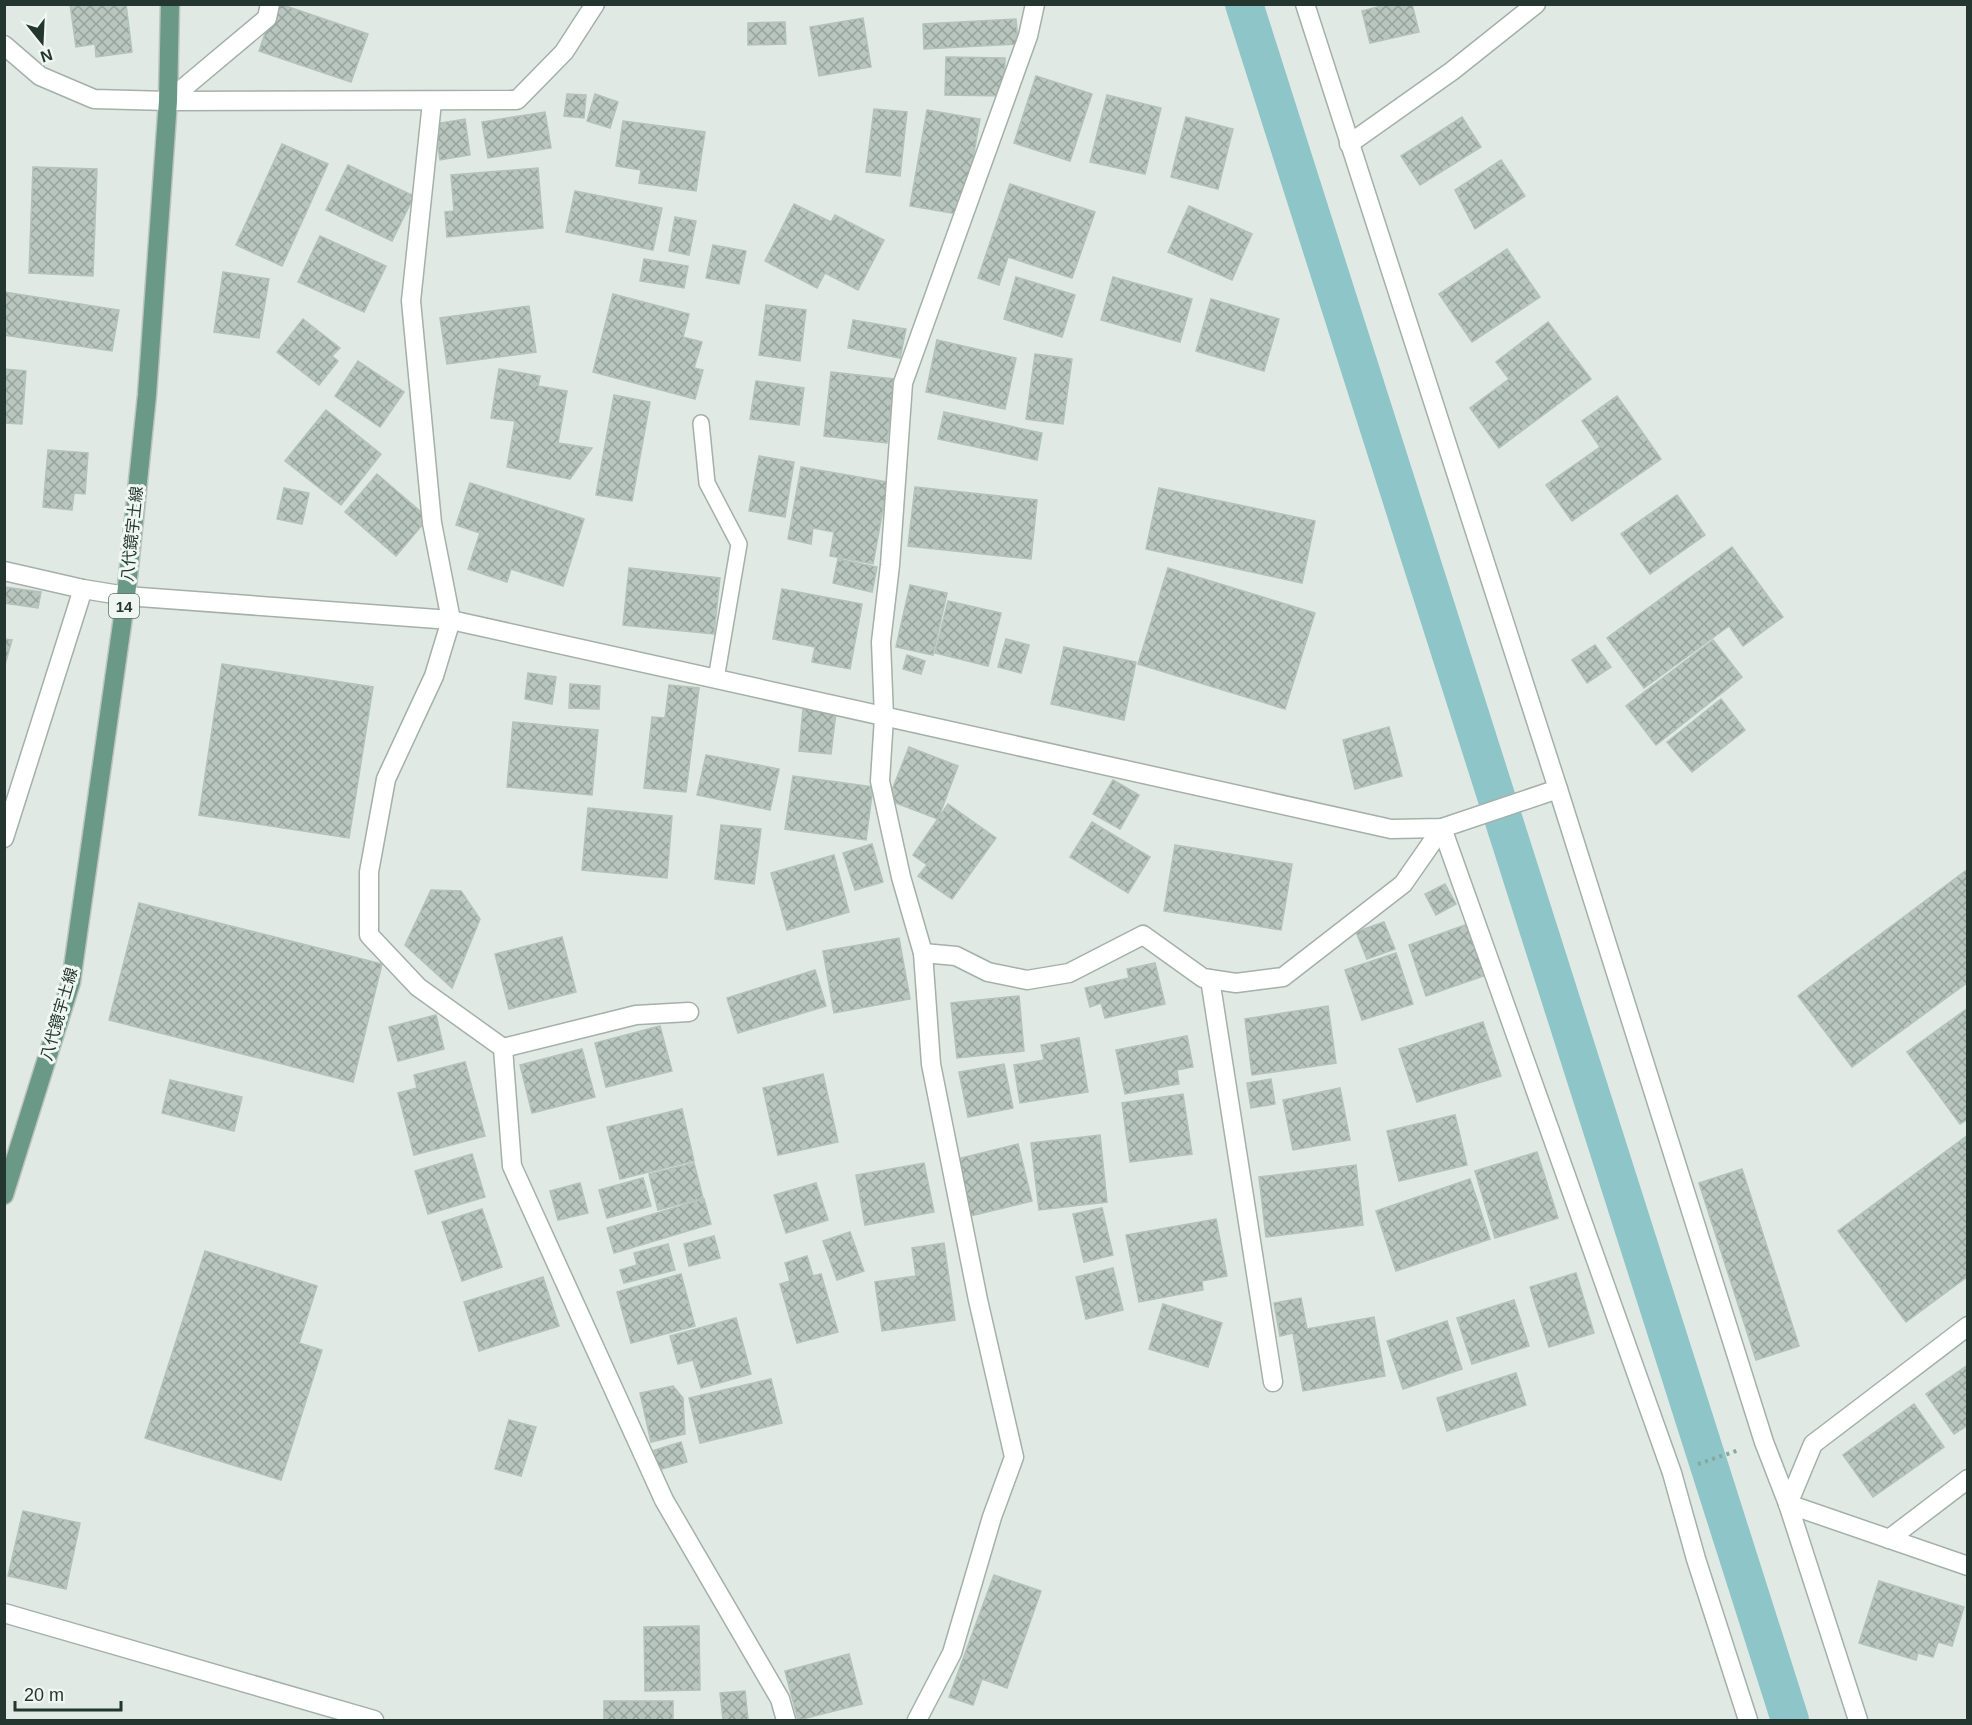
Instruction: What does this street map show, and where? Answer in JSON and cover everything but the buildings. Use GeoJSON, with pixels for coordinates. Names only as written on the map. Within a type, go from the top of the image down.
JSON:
{"type":"FeatureCollection","features":[{"type":"Feature","properties":{"kind":"main road","name":"八代鏡宇土線"},"geometry":{"type":"LineString","coordinates":[[4,1195],[71,982],[126,596],[147,395],[168,101],[170,4]]}},
{"type":"Feature","properties":{"kind":"street"},"geometry":{"type":"LineString","coordinates":[[168,101],[267,18],[270,4]]}},
{"type":"Feature","properties":{"kind":"street"},"geometry":{"type":"LineString","coordinates":[[4,45],[40,76],[94,99],[432,102],[517,100],[564,52],[595,4]]}},
{"type":"Feature","properties":{"kind":"street"},"geometry":{"type":"LineString","coordinates":[[917,1720],[952,1653],[992,1517],[1014,1457],[978,1300],[931,1064],[923,953],[901,877],[880,781],[884,717],[881,642],[890,565],[903,383],[1028,36],[1035,4]]}},
{"type":"Feature","properties":{"kind":"street"},"geometry":{"type":"LineString","coordinates":[[1305,4],[1558,789],[1764,1442],[1788,1504],[1858,1720]]}},
{"type":"Feature","properties":{"kind":"street"},"geometry":{"type":"LineString","coordinates":[[1349,144],[1452,71],[1536,4]]}},
{"type":"Feature","properties":{"kind":"street"},"geometry":{"type":"LineString","coordinates":[[432,102],[411,301],[432,523],[451,620],[434,676],[386,780],[369,872],[369,934],[418,987],[503,1048],[636,1015],[689,1012]]}},
{"type":"Feature","properties":{"kind":"street"},"geometry":{"type":"LineString","coordinates":[[4,571],[82,589],[126,596],[451,620],[1391,829],[1442,828],[1558,789]]}},
{"type":"Feature","properties":{"kind":"street"},"geometry":{"type":"LineString","coordinates":[[4,838],[82,589]]}},
{"type":"Feature","properties":{"kind":"street"},"geometry":{"type":"LineString","coordinates":[[923,953],[956,956],[988,972],[1027,980],[1070,973],[1143,935],[1203,978],[1236,983],[1283,977],[1403,884],[1442,828]]}},
{"type":"Feature","properties":{"kind":"street"},"geometry":{"type":"LineString","coordinates":[[1442,828],[1672,1473],[1696,1559],[1748,1720]]}},
{"type":"Feature","properties":{"kind":"street"},"geometry":{"type":"LineString","coordinates":[[1210,979],[1273,1382]]}},
{"type":"Feature","properties":{"kind":"street"},"geometry":{"type":"LineString","coordinates":[[503,1048],[512,1166],[664,1500],[780,1699],[786,1720]]}},
{"type":"Feature","properties":{"kind":"street"},"geometry":{"type":"LineString","coordinates":[[1788,1504],[1813,1444],[1968,1326]]}},
{"type":"Feature","properties":{"kind":"street"},"geometry":{"type":"LineString","coordinates":[[1889,1539],[1968,1479]]}},
{"type":"Feature","properties":{"kind":"street"},"geometry":{"type":"LineString","coordinates":[[1788,1504],[1968,1566]]}},
{"type":"Feature","properties":{"kind":"street"},"geometry":{"type":"LineString","coordinates":[[4,1613],[374,1720]]}},
{"type":"Feature","properties":{"kind":"lane"},"geometry":{"type":"LineString","coordinates":[[701,423],[707,483],[739,544],[716,679]]}},
{"type":"Feature","properties":{"kind":"path"},"geometry":{"type":"LineString","coordinates":[[1696,1465],[1750,1447]]}},
{"type":"Feature","properties":{"kind":"waterway"},"geometry":{"type":"LineString","coordinates":[[1244,4],[1790,1720]]}}]}
